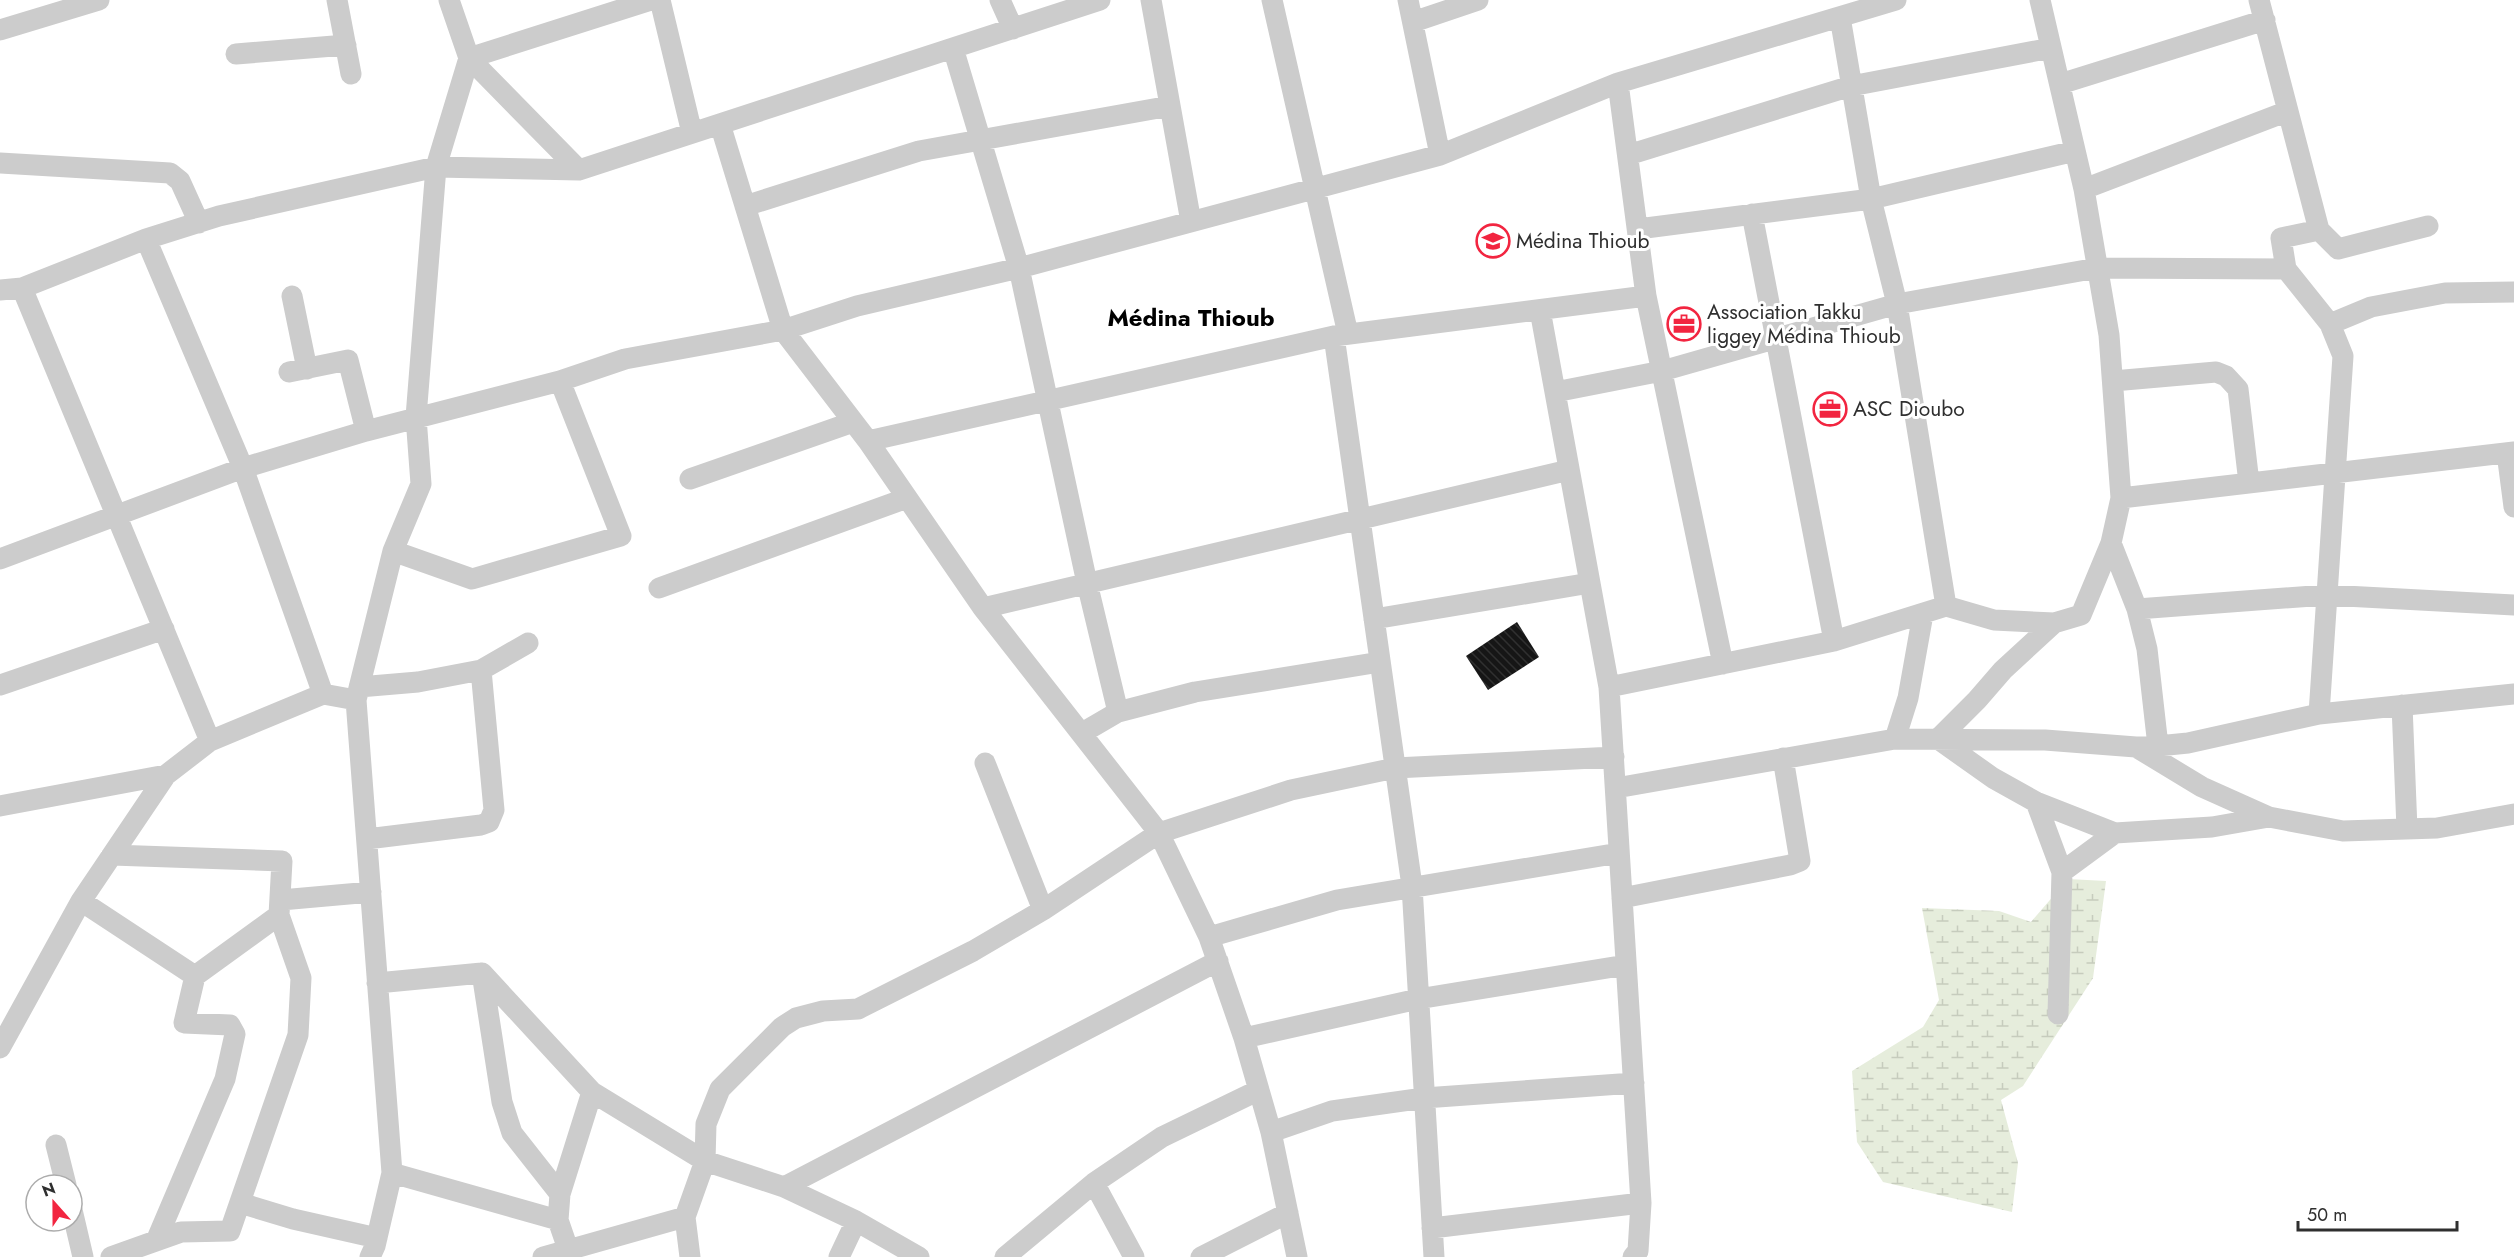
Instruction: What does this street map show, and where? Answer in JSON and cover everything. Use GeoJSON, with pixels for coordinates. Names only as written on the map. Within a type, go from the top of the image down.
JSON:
{"type":"FeatureCollection","features":[{"type":"Feature","properties":{"kind":"street"},"geometry":{"type":"LineString","coordinates":[[0,30],[76,4],[99,0]]}},
{"type":"Feature","properties":{"kind":"street"},"geometry":{"type":"LineString","coordinates":[[337,0],[351,74]]}},
{"type":"Feature","properties":{"kind":"street"},"geometry":{"type":"LineString","coordinates":[[449,0],[469,58],[579,170]]}},
{"type":"Feature","properties":{"kind":"street"},"geometry":{"type":"LineString","coordinates":[[469,58],[651,0]]}},
{"type":"Feature","properties":{"kind":"street"},"geometry":{"type":"LineString","coordinates":[[660,0],[692,133]]}},
{"type":"Feature","properties":{"kind":"street"},"geometry":{"type":"LineString","coordinates":[[1000,0],[1013,29]]}},
{"type":"Feature","properties":{"kind":"street"},"geometry":{"type":"LineString","coordinates":[[0,290],[22,288],[146,239],[219,216],[436,167],[579,170],[1100,0]]}},
{"type":"Feature","properties":{"kind":"street"},"geometry":{"type":"LineString","coordinates":[[1151,0],[1191,222]]}},
{"type":"Feature","properties":{"kind":"street"},"geometry":{"type":"LineString","coordinates":[[1272,0],[1315,190],[1341,335],[1359,518],[1412,886],[1434,1257]]}},
{"type":"Feature","properties":{"kind":"street"},"geometry":{"type":"LineString","coordinates":[[1408,0],[1440,155]]}},
{"type":"Feature","properties":{"kind":"street"},"geometry":{"type":"LineString","coordinates":[[1413,22],[1478,0]]}},
{"type":"Feature","properties":{"kind":"street"},"geometry":{"type":"LineString","coordinates":[[0,559],[243,468],[366,431],[560,381],[625,359],[783,330],[858,306],[1019,268],[1440,155],[1618,83],[1896,0]]}},
{"type":"Feature","properties":{"kind":"street"},"geometry":{"type":"LineString","coordinates":[[1609,687],[1833,641],[1946,606],[1994,620],[2054,622],[2081,615],[2111,543],[2121,498],[2109,335],[2084,189],[2040,0]]}},
{"type":"Feature","properties":{"kind":"street"},"geometry":{"type":"LineString","coordinates":[[2060,84],[2262,10],[2319,230],[2338,249],[2428,226]]}},
{"type":"Feature","properties":{"kind":"street"},"geometry":{"type":"LineString","coordinates":[[1840,17],[1871,199],[1897,304],[1946,606]]}},
{"type":"Feature","properties":{"kind":"street"},"geometry":{"type":"LineString","coordinates":[[236,54],[346,45]]}},
{"type":"Feature","properties":{"kind":"street"},"geometry":{"type":"LineString","coordinates":[[953,48],[982,138],[1019,268],[1087,583],[1118,712]]}},
{"type":"Feature","properties":{"kind":"street"},"geometry":{"type":"LineString","coordinates":[[1628,155],[1851,86],[2051,48]]}},
{"type":"Feature","properties":{"kind":"street"},"geometry":{"type":"LineString","coordinates":[[240,1203],[293,1219],[376,1249],[392,1173],[357,693],[393,551],[421,484],[416,417],[436,167],[469,58]]}},
{"type":"Feature","properties":{"kind":"street"},"geometry":{"type":"LineString","coordinates":[[1618,83],[1646,296],[1723,664]]}},
{"type":"Feature","properties":{"kind":"street"},"geometry":{"type":"LineString","coordinates":[[744,206],[920,151],[982,138],[1170,106]]}},
{"type":"Feature","properties":{"kind":"street"},"geometry":{"type":"LineString","coordinates":[[2084,189],[2289,111]]}},
{"type":"Feature","properties":{"kind":"street"},"geometry":{"type":"LineString","coordinates":[[720,124],[783,330],[868,441],[983,608],[1159,833],[1209,937],[1244,1038],[1271,1132],[1297,1257]]}},
{"type":"Feature","properties":{"kind":"street"},"geometry":{"type":"LineString","coordinates":[[1638,229],[1871,199],[2075,151]]}},
{"type":"Feature","properties":{"kind":"street"},"geometry":{"type":"LineString","coordinates":[[0,163],[170,173],[180,181],[200,223]]}},
{"type":"Feature","properties":{"kind":"street"},"geometry":{"type":"LineString","coordinates":[[1752,214],[1833,641]]}},
{"type":"Feature","properties":{"kind":"street"},"geometry":{"type":"LineString","coordinates":[[2319,230],[2281,238],[2286,269],[2330,324],[2343,356],[2333,473],[2319,714]]}},
{"type":"Feature","properties":{"kind":"street"},"geometry":{"type":"LineString","coordinates":[[146,239],[243,468],[323,693]]}},
{"type":"Feature","properties":{"kind":"street"},"geometry":{"type":"LineString","coordinates":[[1555,392],[1662,371],[1897,304],[2097,268],[2286,269]]}},
{"type":"Feature","properties":{"kind":"street"},"geometry":{"type":"LineString","coordinates":[[22,288],[210,741]]}},
{"type":"Feature","properties":{"kind":"street"},"geometry":{"type":"LineString","coordinates":[[2330,324],[2371,307],[2445,293],[2514,292]]}},
{"type":"Feature","properties":{"kind":"street"},"geometry":{"type":"LineString","coordinates":[[292,296],[298,370],[348,360],[366,431]]}},
{"type":"Feature","properties":{"kind":"street"},"geometry":{"type":"LineString","coordinates":[[868,441],[1341,335],[1646,296]]}},
{"type":"Feature","properties":{"kind":"street"},"geometry":{"type":"LineString","coordinates":[[1540,310],[1609,687],[1641,1203],[1638,1255]]}},
{"type":"Feature","properties":{"kind":"street"},"geometry":{"type":"LineString","coordinates":[[2113,381],[2216,372],[2226,376],[2238,388],[2249,483]]}},
{"type":"Feature","properties":{"kind":"street"},"geometry":{"type":"LineString","coordinates":[[393,551],[472,579],[621,536],[560,381]]}},
{"type":"Feature","properties":{"kind":"street"},"geometry":{"type":"LineString","coordinates":[[690,479],[853,422]]}},
{"type":"Feature","properties":{"kind":"street"},"geometry":{"type":"LineString","coordinates":[[2121,498],[2510,453],[2514,507]]}},
{"type":"Feature","properties":{"kind":"street"},"geometry":{"type":"LineString","coordinates":[[983,608],[1569,470]]}},
{"type":"Feature","properties":{"kind":"street"},"geometry":{"type":"LineString","coordinates":[[659,588],[907,498]]}},
{"type":"Feature","properties":{"kind":"street"},"geometry":{"type":"LineString","coordinates":[[2111,543],[2137,609],[2146,649],[2158,746]]}},
{"type":"Feature","properties":{"kind":"street"},"geometry":{"type":"LineString","coordinates":[[1374,619],[1590,583]]}},
{"type":"Feature","properties":{"kind":"street"},"geometry":{"type":"LineString","coordinates":[[2137,609],[2326,595],[2514,605]]}},
{"type":"Feature","properties":{"kind":"street"},"geometry":{"type":"LineString","coordinates":[[1895,739],[1908,698],[1923,614]]}},
{"type":"Feature","properties":{"kind":"street"},"geometry":{"type":"LineString","coordinates":[[1938,739],[2003,670],[2054,622]]}},
{"type":"Feature","properties":{"kind":"street"},"geometry":{"type":"LineString","coordinates":[[0,685],[164,629]]}},
{"type":"Feature","properties":{"kind":"street"},"geometry":{"type":"LineString","coordinates":[[0,1048],[81,901],[166,775],[210,741],[323,693],[357,693],[481,670],[528,643]]}},
{"type":"Feature","properties":{"kind":"street"},"geometry":{"type":"LineString","coordinates":[[1082,733],[1118,712],[1195,692],[1380,662]]}},
{"type":"Feature","properties":{"kind":"street"},"geometry":{"type":"LineString","coordinates":[[367,839],[481,825],[489,822],[494,810],[481,670]]}},
{"type":"Feature","properties":{"kind":"street"},"geometry":{"type":"LineString","coordinates":[[1616,788],[1895,739],[2045,740],[2136,747],[2158,746],[2188,743],[2319,714],[2514,694]]}},
{"type":"Feature","properties":{"kind":"street"},"geometry":{"type":"LineString","coordinates":[[2402,705],[2407,829]]}},
{"type":"Feature","properties":{"kind":"street"},"geometry":{"type":"LineString","coordinates":[[1938,739],[1993,778],[2036,802],[2115,833],[2212,827],[2269,817]]}},
{"type":"Feature","properties":{"kind":"street"},"geometry":{"type":"LineString","coordinates":[[2136,747],[2202,787],[2269,817],[2343,831],[2437,828],[2514,813]]}},
{"type":"Feature","properties":{"kind":"street"},"geometry":{"type":"LineString","coordinates":[[690,1257],[685,1217],[705,1161],[706,1124],[720,1089],[782,1027],[796,1018],[814,1013],[858,1009],[973,951],[1043,910],[1159,833],[1291,790],[1395,768],[1614,757]]}},
{"type":"Feature","properties":{"kind":"street"},"geometry":{"type":"LineString","coordinates":[[1622,898],[1790,865],[1800,861],[1783,758]]}},
{"type":"Feature","properties":{"kind":"street"},"geometry":{"type":"LineString","coordinates":[[985,763],[1043,910]]}},
{"type":"Feature","properties":{"kind":"street"},"geometry":{"type":"LineString","coordinates":[[0,806],[166,775]]}},
{"type":"Feature","properties":{"kind":"street"},"geometry":{"type":"LineString","coordinates":[[2036,802],[2062,872],[2058,1014]]}},
{"type":"Feature","properties":{"kind":"street"},"geometry":{"type":"LineString","coordinates":[[2062,872],[2115,833]]}},
{"type":"Feature","properties":{"kind":"street"},"geometry":{"type":"LineString","coordinates":[[1209,937],[1337,900],[1619,853]]}},
{"type":"Feature","properties":{"kind":"street"},"geometry":{"type":"LineString","coordinates":[[111,1257],[181,1232],[230,1232],[298,1035],[301,978],[280,908],[282,861],[112,855]]}},
{"type":"Feature","properties":{"kind":"street"},"geometry":{"type":"LineString","coordinates":[[156,1241],[225,1079],[235,1034],[230,1025],[184,1023],[195,976],[280,908],[370,892]]}},
{"type":"Feature","properties":{"kind":"street"},"geometry":{"type":"LineString","coordinates":[[81,901],[195,976]]}},
{"type":"Feature","properties":{"kind":"street"},"geometry":{"type":"LineString","coordinates":[[784,1187],[1218,961]]}},
{"type":"Feature","properties":{"kind":"street"},"geometry":{"type":"LineString","coordinates":[[1244,1038],[1418,999],[1626,965]]}},
{"type":"Feature","properties":{"kind":"street"},"geometry":{"type":"LineString","coordinates":[[377,983],[482,973]]}},
{"type":"Feature","properties":{"kind":"street"},"geometry":{"type":"LineString","coordinates":[[482,973],[592,1092],[705,1161],[784,1187],[856,1221],[919,1257]]}},
{"type":"Feature","properties":{"kind":"street"},"geometry":{"type":"LineString","coordinates":[[482,973],[502,1102],[512,1133],[560,1194]]}},
{"type":"Feature","properties":{"kind":"street"},"geometry":{"type":"LineString","coordinates":[[1271,1132],[1332,1111],[1424,1098],[1634,1083]]}},
{"type":"Feature","properties":{"kind":"street"},"geometry":{"type":"LineString","coordinates":[[1005,1257],[1094,1183],[1162,1137],[1259,1090]]}},
{"type":"Feature","properties":{"kind":"street"},"geometry":{"type":"LineString","coordinates":[[568,1249],[558,1220],[560,1194],[592,1092]]}},
{"type":"Feature","properties":{"kind":"street"},"geometry":{"type":"LineString","coordinates":[[56,1145],[63,1173]]}},
{"type":"Feature","properties":{"kind":"street"},"geometry":{"type":"LineString","coordinates":[[392,1173],[558,1220]]}},
{"type":"Feature","properties":{"kind":"street"},"geometry":{"type":"LineString","coordinates":[[1094,1183],[1134,1257]]}},
{"type":"Feature","properties":{"kind":"street"},"geometry":{"type":"LineString","coordinates":[[1432,1228],[1641,1203]]}},
{"type":"Feature","properties":{"kind":"street"},"geometry":{"type":"LineString","coordinates":[[1201,1257],[1288,1213]]}},
{"type":"Feature","properties":{"kind":"street"},"geometry":{"type":"LineString","coordinates":[[543,1257],[685,1217]]}},
{"type":"Feature","properties":{"kind":"street"},"geometry":{"type":"LineString","coordinates":[[839,1257],[856,1221]]}},
{"type":"Feature","properties":{"kind":"street"},"geometry":{"type":"LineString","coordinates":[[77,1233],[83,1257]]}},
{"type":"Feature","properties":{"kind":"green space"},"geometry":{"type":"Polygon","coordinates":[[[2068,879],[2106,881],[2093,978],[2023,1086],[2001,1100],[2018,1163],[2012,1212],[1883,1182],[1857,1142],[1852,1071],[1923,1027],[1939,1000],[1922,908],[1999,911],[2031,922],[2068,879]]]}},
{"type":"Feature","properties":{"kind":"building"},"geometry":{"type":"Polygon","coordinates":[[[1517,622],[1539,657],[1488,690],[1466,656],[1517,622]]]}},
{"type":"Feature","properties":{"kind":"place","name":"Médina Thioub"},"geometry":{"type":"Point","coordinates":[1493,241]}},
{"type":"Feature","properties":{"kind":"place","name":"Association Takku liggey Médina Thioub"},"geometry":{"type":"Point","coordinates":[1684,324]}},
{"type":"Feature","properties":{"kind":"place","name":"ASC Dioubo"},"geometry":{"type":"Point","coordinates":[1830,409]}},
{"type":"Feature","properties":{"kind":"district","name":"Médina Thioub"},"geometry":{"type":"Point","coordinates":[1191,317]}}]}
